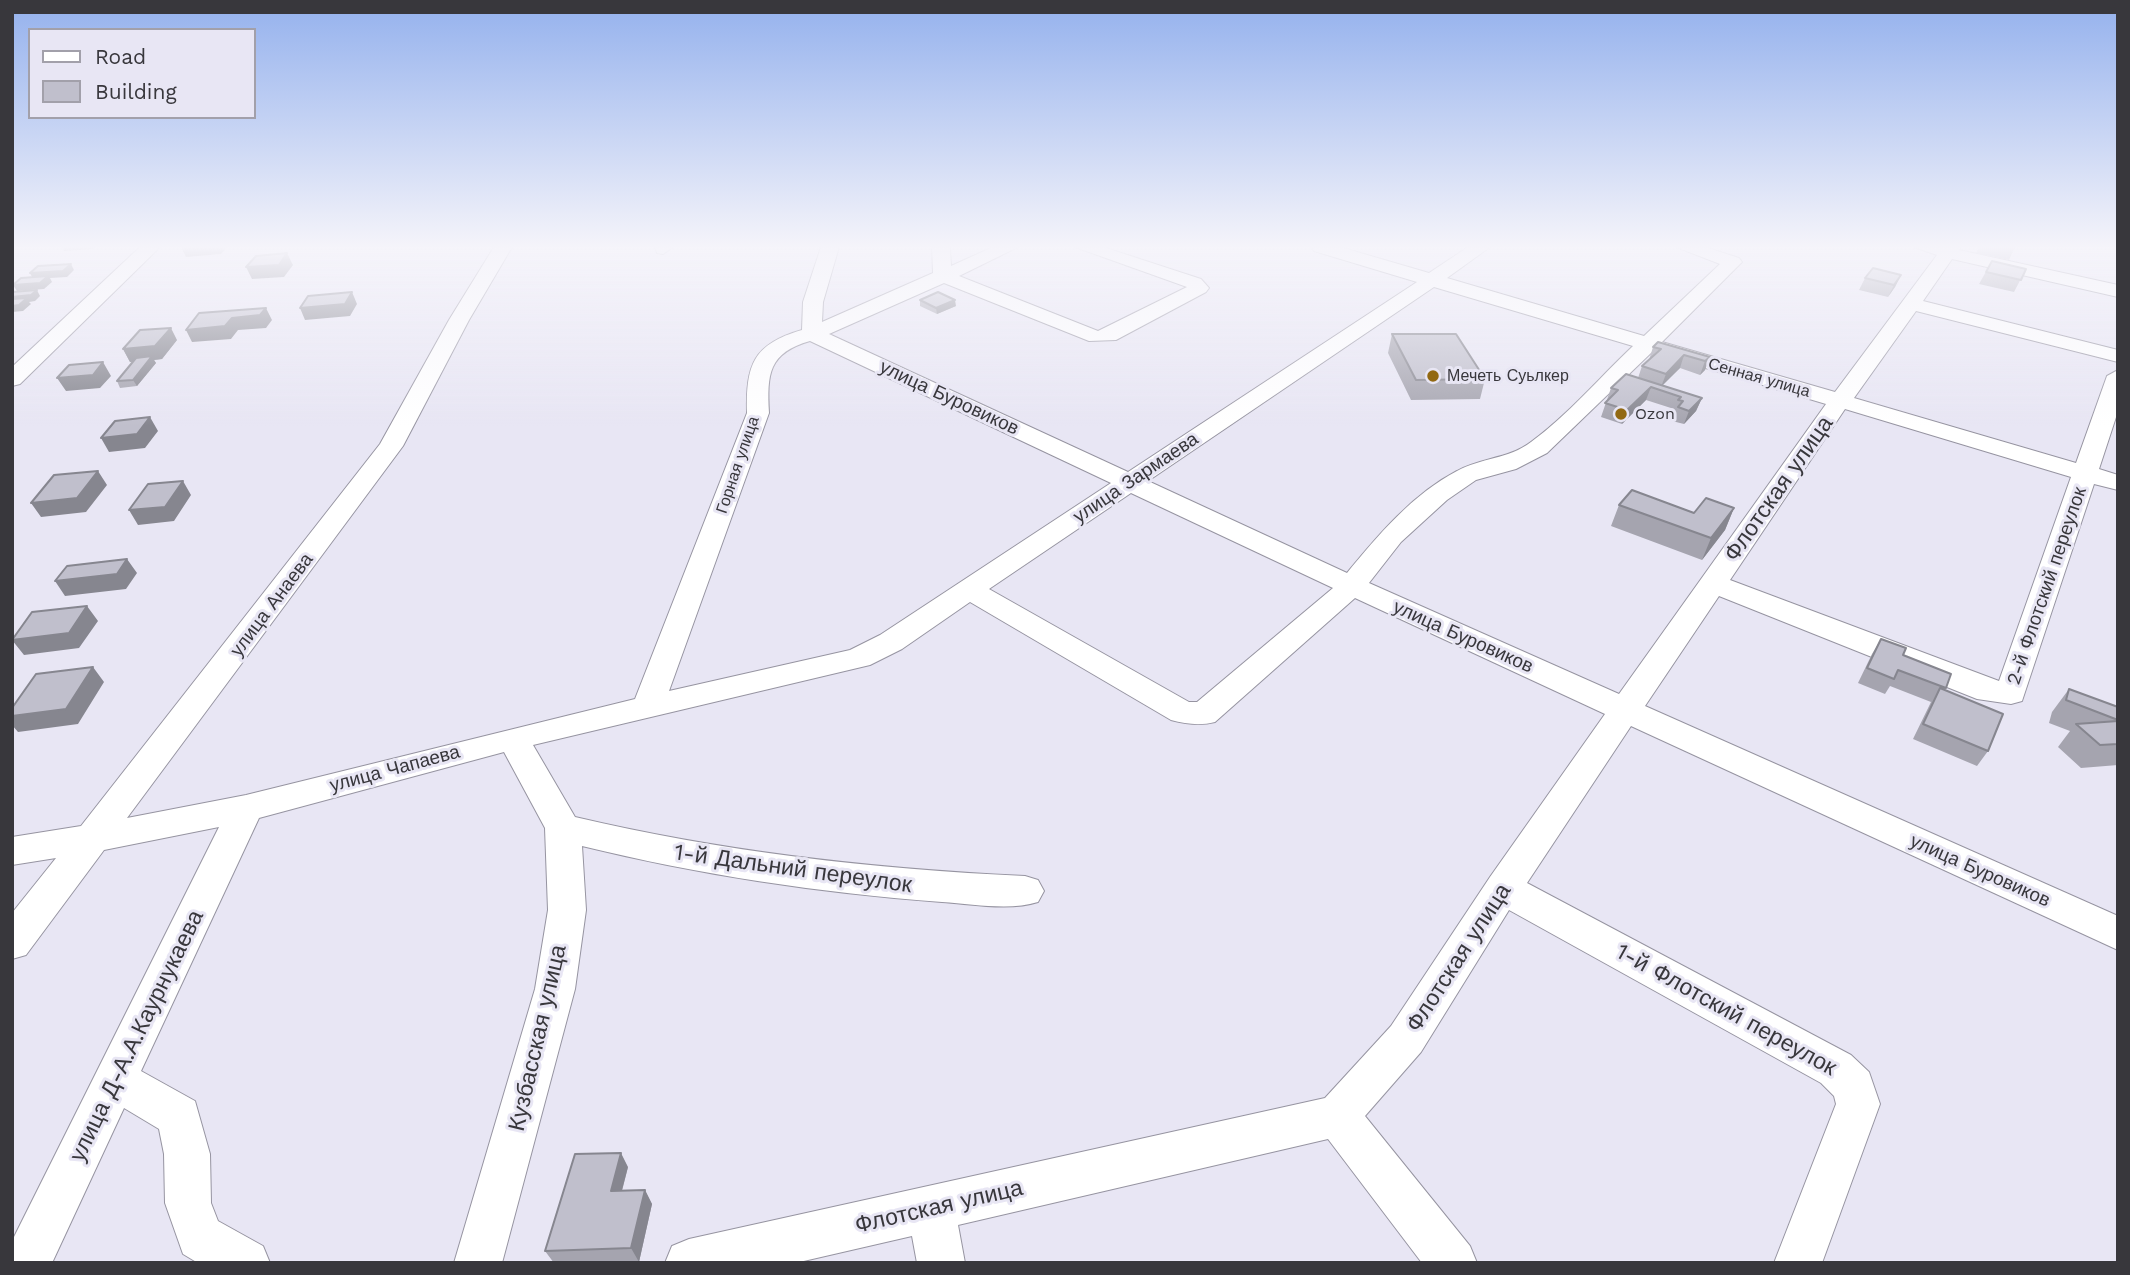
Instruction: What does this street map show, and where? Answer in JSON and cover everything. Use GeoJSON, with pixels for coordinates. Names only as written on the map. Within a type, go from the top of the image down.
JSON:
{"type":"FeatureCollection","features":[{"type":"Feature","properties":{"kind":"street"},"geometry":{"type":"LineString","coordinates":[[12,379],[88,306]]}},
{"type":"Feature","properties":{"kind":"street","name":"улица Анаева"},"geometry":{"type":"LineString","coordinates":[[12,943],[95,838],[391,446],[467,306]]}},
{"type":"Feature","properties":{"kind":"street"},"geometry":{"type":"LineString","coordinates":[[812,334],[813,306]]}},
{"type":"Feature","properties":{"kind":"street","name":"Горная улица"},"geometry":{"type":"LineString","coordinates":[[648,705],[758,413],[756,387],[760,363],[778,344],[812,334],[874,306]]}},
{"type":"Feature","properties":{"kind":"street"},"geometry":{"type":"LineString","coordinates":[[1021,306],[1101,338],[1163,306]]}},
{"type":"Feature","properties":{"kind":"street","name":"улица Зармаева"},"geometry":{"type":"LineString","coordinates":[[777,678],[859,659],[891,642],[1394,306]]}},
{"type":"Feature","properties":{"kind":"street","name":"Сенная улица"},"geometry":{"type":"LineString","coordinates":[[1518,306],[2118,483]]}},
{"type":"Feature","properties":{"kind":"street"},"geometry":{"type":"LineString","coordinates":[[969,590],[1182,712],[1196,715],[1209,711],[1352,586],[1392,536],[1438,495],[1467,475],[1507,464],[1539,448],[1687,306]]}},
{"type":"Feature","properties":{"kind":"street","name":"Флотская улица"},"geometry":{"type":"LineString","coordinates":[[689,1263],[1337,1116],[1406,1039],[1503,888],[1625,710],[1839,402],[1911,306]]}},
{"type":"Feature","properties":{"kind":"street"},"geometry":{"type":"LineString","coordinates":[[1923,306],[2118,356]]}},
{"type":"Feature","properties":{"kind":"street","name":"улица Буровиков"},"geometry":{"type":"LineString","coordinates":[[812,334],[1352,586],[2118,934]]}},
{"type":"Feature","properties":{"kind":"street","name":"2-й Флотский переулок"},"geometry":{"type":"LineString","coordinates":[[1714,583],[1988,691],[2011,693],[2118,376]]}},
{"type":"Feature","properties":{"kind":"street","name":"улица Чапаева"},"geometry":{"type":"LineString","coordinates":[[12,851],[95,838],[246,808],[513,738],[648,705],[777,678]]}},
{"type":"Feature","properties":{"kind":"street","name":"Кузбасская улица"},"geometry":{"type":"LineString","coordinates":[[478,1263],[555,989],[567,910],[564,828],[513,738]]}},
{"type":"Feature","properties":{"kind":"street","name":"улица Д-А.А.Каурнукаева"},"geometry":{"type":"LineString","coordinates":[[27,1263],[246,808]]}},
{"type":"Feature","properties":{"kind":"street","name":"1-й Дальний переулок"},"geometry":{"type":"LineString","coordinates":[[564,828],[710,862],[935,888],[1025,891]]}},
{"type":"Feature","properties":{"kind":"street","name":"1-й Флотский переулок"},"geometry":{"type":"LineString","coordinates":[[1503,888],[1836,1069],[1854,1086],[1858,1104],[1798,1263]]}},
{"type":"Feature","properties":{"kind":"street"},"geometry":{"type":"LineString","coordinates":[[116,1080],[179,1116],[187,1154],[188,1203],[200,1237],[246,1263]]}},
{"type":"Feature","properties":{"kind":"street"},"geometry":{"type":"LineString","coordinates":[[1337,1116],[1453,1263]]}},
{"type":"Feature","properties":{"kind":"street"},"geometry":{"type":"LineString","coordinates":[[932,1209],[941,1263]]}},
{"type":"Feature","properties":{"kind":"building"},"geometry":{"type":"Polygon","coordinates":[[[266,308],[260,315],[232,318],[225,326],[186,330],[199,313],[266,308]]]}},
{"type":"Feature","properties":{"kind":"building"},"geometry":{"type":"Polygon","coordinates":[[[171,328],[155,346],[123,349],[140,330],[171,328]]]}},
{"type":"Feature","properties":{"kind":"building"},"geometry":{"type":"Polygon","coordinates":[[[1392,334],[1456,334],[1485,379],[1416,380],[1392,334]]]}},
{"type":"Feature","properties":{"kind":"building"},"geometry":{"type":"Polygon","coordinates":[[[1658,342],[1710,357],[1705,361],[1684,355],[1666,374],[1642,366],[1661,349],[1653,347],[1658,342]]]}},
{"type":"Feature","properties":{"kind":"building"},"geometry":{"type":"Polygon","coordinates":[[[152,356],[133,380],[117,381],[136,358],[152,356]]]}},
{"type":"Feature","properties":{"kind":"building"},"geometry":{"type":"Polygon","coordinates":[[[103,362],[93,375],[57,378],[69,365],[103,362]]]}},
{"type":"Feature","properties":{"kind":"building"},"geometry":{"type":"Polygon","coordinates":[[[1626,374],[1702,398],[1689,411],[1678,407],[1683,401],[1678,400],[1681,397],[1651,387],[1627,410],[1605,403],[1618,390],[1611,388],[1626,374]]]}},
{"type":"Feature","properties":{"kind":"building"},"geometry":{"type":"Polygon","coordinates":[[[150,417],[137,434],[101,438],[115,421],[150,417]]]}},
{"type":"Feature","properties":{"kind":"building"},"geometry":{"type":"Polygon","coordinates":[[[98,471],[77,498],[31,503],[54,475],[98,471]]]}},
{"type":"Feature","properties":{"kind":"building"},"geometry":{"type":"Polygon","coordinates":[[[183,481],[165,507],[129,510],[148,484],[183,481]]]}},
{"type":"Feature","properties":{"kind":"building"},"geometry":{"type":"Polygon","coordinates":[[[1632,490],[1694,513],[1706,498],[1734,508],[1711,538],[1619,505],[1632,490]]]}},
{"type":"Feature","properties":{"kind":"building"},"geometry":{"type":"Polygon","coordinates":[[[127,559],[117,574],[55,581],[67,566],[127,559]]]}},
{"type":"Feature","properties":{"kind":"building"},"geometry":{"type":"Polygon","coordinates":[[[87,606],[69,633],[12,640],[32,612],[87,606]]]}},
{"type":"Feature","properties":{"kind":"building"},"geometry":{"type":"Polygon","coordinates":[[[1881,639],[1906,648],[1903,655],[1951,674],[1946,688],[1898,670],[1894,679],[1867,668],[1881,639]]]}},
{"type":"Feature","properties":{"kind":"building"},"geometry":{"type":"Polygon","coordinates":[[[93,667],[66,709],[12,716],[12,708],[36,674],[93,667]]]}},
{"type":"Feature","properties":{"kind":"building"},"geometry":{"type":"Polygon","coordinates":[[[1940,688],[2003,714],[1988,751],[1923,724],[1940,688]]]}},
{"type":"Feature","properties":{"kind":"building"},"geometry":{"type":"Polygon","coordinates":[[[2069,689],[2118,707],[2118,720],[2066,700],[2069,689]]]}},
{"type":"Feature","properties":{"kind":"building"},"geometry":{"type":"Polygon","coordinates":[[[2118,721],[2118,744],[2100,745],[2076,724],[2118,721]]]}},
{"type":"Feature","properties":{"kind":"building"},"geometry":{"type":"Polygon","coordinates":[[[621,1153],[611,1191],[645,1190],[631,1248],[545,1251],[575,1154],[621,1153]]]}},
{"type":"Feature","properties":{"kind":"place","name":"Мечеть Суьлкер"},"geometry":{"type":"Point","coordinates":[1433,376]}},
{"type":"Feature","properties":{"kind":"place","name":"Ozon"},"geometry":{"type":"Point","coordinates":[1621,414]}}]}
